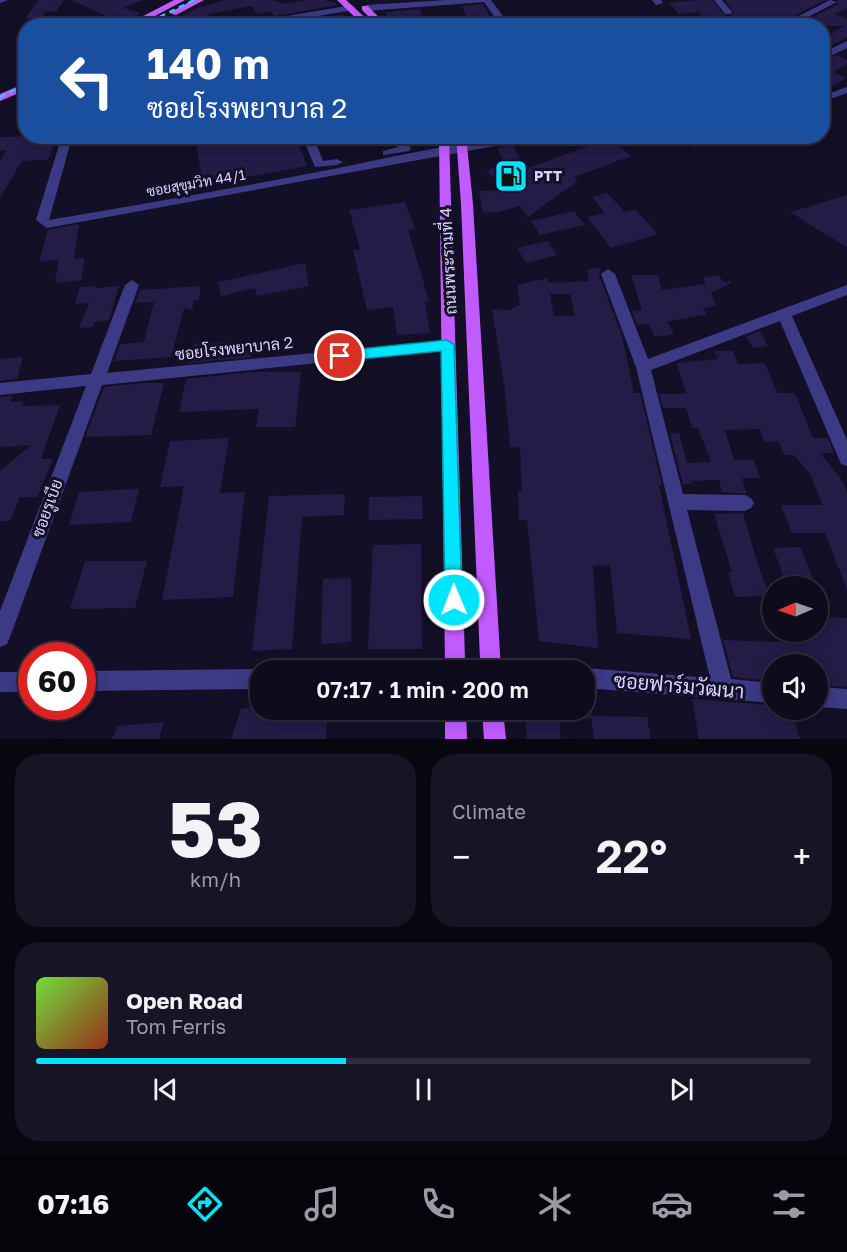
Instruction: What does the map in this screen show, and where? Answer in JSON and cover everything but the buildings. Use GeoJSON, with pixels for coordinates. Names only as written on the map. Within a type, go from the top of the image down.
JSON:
{"type":"FeatureCollection","features":[{"type":"Feature","properties":{"kind":"main road"},"geometry":{"type":"LineString","coordinates":[[144,18],[181,0]]}},
{"type":"Feature","properties":{"kind":"main road"},"geometry":{"type":"LineString","coordinates":[[164,18],[200,0]]}},
{"type":"Feature","properties":{"kind":"main road"},"geometry":{"type":"LineString","coordinates":[[341,0],[366,8],[375,18]]}},
{"type":"Feature","properties":{"kind":"main road"},"geometry":{"type":"LineString","coordinates":[[354,4],[364,18]]}},
{"type":"Feature","properties":{"kind":"main road"},"geometry":{"type":"LineString","coordinates":[[0,87],[18,79]]}},
{"type":"Feature","properties":{"kind":"main road"},"geometry":{"type":"LineString","coordinates":[[0,98],[18,90]]}},
{"type":"Feature","properties":{"kind":"main road","name":"ถนนพระรามที่ 4"},"geometry":{"type":"LineString","coordinates":[[444,144],[455,660]]}},
{"type":"Feature","properties":{"kind":"main road","name":"ถนนพระรามที่ 4"},"geometry":{"type":"LineString","coordinates":[[462,144],[490,660]]}},
{"type":"Feature","properties":{"kind":"main road"},"geometry":{"type":"LineString","coordinates":[[456,720],[456,739]]}},
{"type":"Feature","properties":{"kind":"main road"},"geometry":{"type":"LineString","coordinates":[[494,720],[495,739]]}},
{"type":"Feature","properties":{"kind":"street"},"geometry":{"type":"LineString","coordinates":[[366,8],[485,0],[500,18]]}},
{"type":"Feature","properties":{"kind":"street"},"geometry":{"type":"LineString","coordinates":[[718,0],[728,12]]}},
{"type":"Feature","properties":{"kind":"street"},"geometry":{"type":"LineString","coordinates":[[800,18],[834,2]]}},
{"type":"Feature","properties":{"kind":"street"},"geometry":{"type":"LineString","coordinates":[[278,18],[354,4]]}},
{"type":"Feature","properties":{"kind":"street"},"geometry":{"type":"LineString","coordinates":[[830,53],[847,44]]}},
{"type":"Feature","properties":{"kind":"street"},"geometry":{"type":"LineString","coordinates":[[830,56],[847,60]]}},
{"type":"Feature","properties":{"kind":"street"},"geometry":{"type":"LineString","coordinates":[[830,96],[847,90]]}},
{"type":"Feature","properties":{"kind":"street","name":"ซอยสุขุมวิท 44/1"},"geometry":{"type":"LineString","coordinates":[[65,144],[42,220],[47,224],[255,188],[444,144]]}},
{"type":"Feature","properties":{"kind":"street"},"geometry":{"type":"LineString","coordinates":[[310,144],[319,165],[405,149],[402,144]]}},
{"type":"Feature","properties":{"kind":"street"},"geometry":{"type":"LineString","coordinates":[[608,274],[643,367],[723,690]]}},
{"type":"Feature","properties":{"kind":"street","name":"ซอยรูเบีย"},"geometry":{"type":"LineString","coordinates":[[0,637],[132,285]]}},
{"type":"Feature","properties":{"kind":"street"},"geometry":{"type":"LineString","coordinates":[[643,367],[847,290]]}},
{"type":"Feature","properties":{"kind":"street"},"geometry":{"type":"LineString","coordinates":[[784,314],[847,459]]}},
{"type":"Feature","properties":{"kind":"street","name":"ซอยโรงพยาบาล 2"},"geometry":{"type":"LineString","coordinates":[[0,389],[447,345]]}},
{"type":"Feature","properties":{"kind":"street"},"geometry":{"type":"LineString","coordinates":[[677,502],[745,503]]}},
{"type":"Feature","properties":{"kind":"street"},"geometry":{"type":"LineString","coordinates":[[96,681],[250,679]]}},
{"type":"Feature","properties":{"kind":"street","name":"ซอยฟาร์มวัฒนา"},"geometry":{"type":"LineString","coordinates":[[595,679],[762,692]]}},
{"type":"Feature","properties":{"kind":"street"},"geometry":{"type":"LineString","coordinates":[[0,682],[18,682]]}},
{"type":"Feature","properties":{"kind":"street"},"geometry":{"type":"LineString","coordinates":[[828,697],[847,699]]}},
{"type":"Feature","properties":{"kind":"railway"},"geometry":{"type":"LineString","coordinates":[[157,18],[194,0]]}},
{"type":"Feature","properties":{"kind":"railway"},"geometry":{"type":"LineString","coordinates":[[0,97],[18,88]]}},
{"type":"Feature","properties":{"kind":"place","name":"PTT"},"geometry":{"type":"Point","coordinates":[511,176]}},
{"type":"Feature","properties":{"kind":"route"},"geometry":{"type":"LineString","coordinates":[[340,356],[447,345],[454,600]]}}]}
